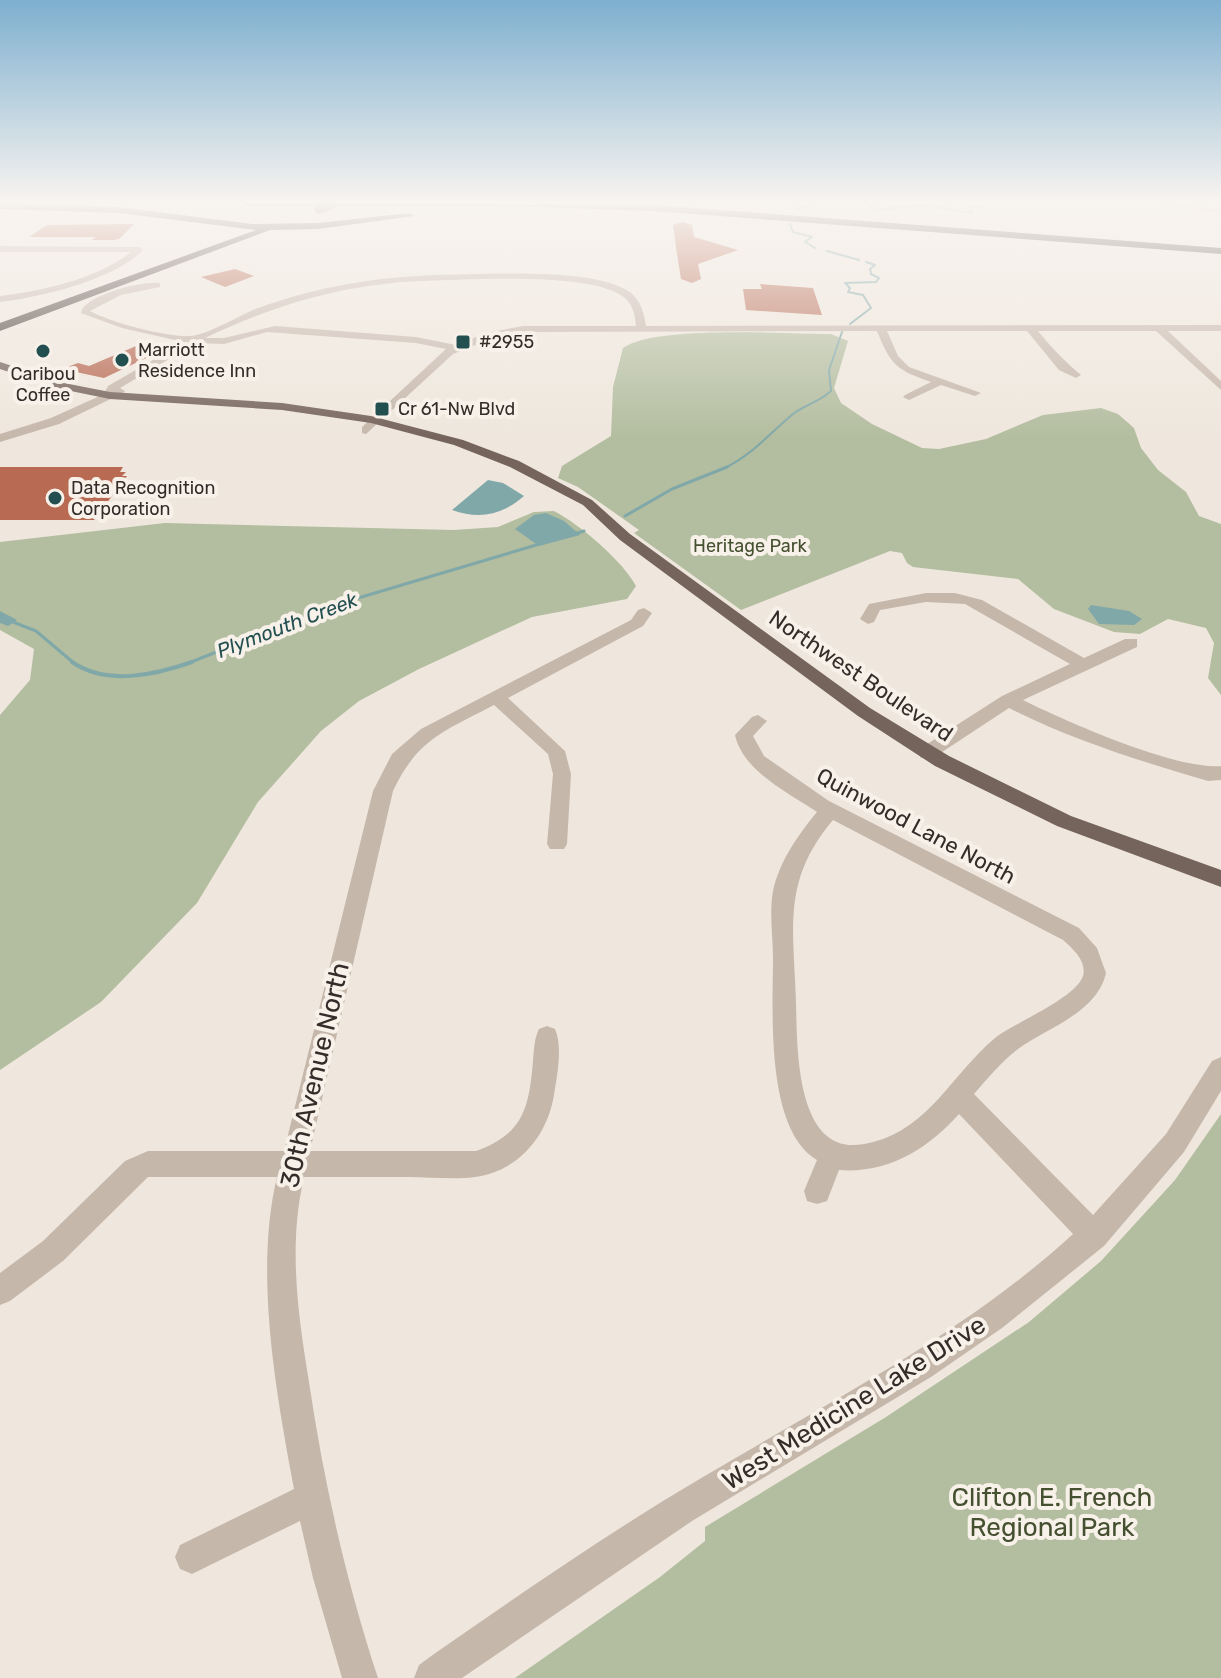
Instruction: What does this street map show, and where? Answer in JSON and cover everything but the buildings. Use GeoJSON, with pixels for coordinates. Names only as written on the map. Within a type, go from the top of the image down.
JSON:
{"type":"FeatureCollection","features":[{"type":"Feature","properties":{"kind":"highway"},"geometry":{"type":"LineString","coordinates":[[2,324],[112,281]]}},
{"type":"Feature","properties":{"kind":"highway"},"geometry":{"type":"LineString","coordinates":[[2,324],[122,281]]}},
{"type":"Feature","properties":{"kind":"main road","name":"Northwest Boulevard"},"geometry":{"type":"LineString","coordinates":[[0,365],[66,387],[109,395],[308,410],[372,426]]}},
{"type":"Feature","properties":{"kind":"main road","name":"Northwest Boulevard"},"geometry":{"type":"LineString","coordinates":[[0,377],[38,390],[94,402],[372,426],[450,438],[516,464],[575,494],[616,526],[625,537],[864,712],[927,753],[1064,821],[1221,879]]}},
{"type":"Feature","properties":{"kind":"main road"},"geometry":{"type":"LineString","coordinates":[[137,380],[135,388],[152,400]]}},
{"type":"Feature","properties":{"kind":"main road"},"geometry":{"type":"LineString","coordinates":[[66,387],[120,383]]}},
{"type":"Feature","properties":{"kind":"street"},"geometry":{"type":"LineString","coordinates":[[0,299],[37,293],[70,281]]}},
{"type":"Feature","properties":{"kind":"street"},"geometry":{"type":"LineString","coordinates":[[109,395],[112,388],[120,383],[248,316],[302,297],[383,281]]}},
{"type":"Feature","properties":{"kind":"street"},"geometry":{"type":"LineString","coordinates":[[589,281],[621,291],[635,301],[639,306],[641,327]]}},
{"type":"Feature","properties":{"kind":"street"},"geometry":{"type":"LineString","coordinates":[[157,285],[142,286],[88,306],[84,311],[134,327],[196,341],[223,342],[250,331],[275,329],[416,340],[455,348]]}},
{"type":"Feature","properties":{"kind":"street"},"geometry":{"type":"LineString","coordinates":[[881,328],[898,363],[916,374],[975,393]]}},
{"type":"Feature","properties":{"kind":"street"},"geometry":{"type":"LineString","coordinates":[[1030,328],[1063,368],[1076,375]]}},
{"type":"Feature","properties":{"kind":"street"},"geometry":{"type":"LineString","coordinates":[[1159,328],[1221,387]]}},
{"type":"Feature","properties":{"kind":"street"},"geometry":{"type":"LineString","coordinates":[[372,426],[439,359],[455,348],[490,335],[523,329],[1221,328]]}},
{"type":"Feature","properties":{"kind":"street"},"geometry":{"type":"LineString","coordinates":[[0,438],[45,425],[109,395],[196,341]]}},
{"type":"Feature","properties":{"kind":"street"},"geometry":{"type":"LineString","coordinates":[[909,397],[939,382]]}},
{"type":"Feature","properties":{"kind":"street"},"geometry":{"type":"LineString","coordinates":[[868,619],[874,607],[894,602],[963,598],[1081,663]]}},
{"type":"Feature","properties":{"kind":"street","name":"30th Avenue North"},"geometry":{"type":"LineString","coordinates":[[360,1678],[342,1627],[317,1529],[280,1267],[282,1224],[294,1162],[389,775],[405,752],[427,733],[637,623],[644,613]]}},
{"type":"Feature","properties":{"kind":"street"},"geometry":{"type":"LineString","coordinates":[[927,753],[979,715],[1081,663],[1131,643]]}},
{"type":"Feature","properties":{"kind":"street"},"geometry":{"type":"LineString","coordinates":[[495,696],[556,751],[562,774],[557,844]]}},
{"type":"Feature","properties":{"kind":"street"},"geometry":{"type":"LineString","coordinates":[[1008,700],[1104,744],[1208,774],[1221,773]]}},
{"type":"Feature","properties":{"kind":"street","name":"Quinwood Lane North"},"geometry":{"type":"LineString","coordinates":[[758,721],[744,735],[750,752],[787,784],[830,810],[1056,924],[1071,934],[1092,959],[1095,971],[1087,991],[1005,1045],[958,1095]]}},
{"type":"Feature","properties":{"kind":"street"},"geometry":{"type":"LineString","coordinates":[[830,810],[812,830],[788,871],[781,922],[788,1074],[805,1129],[816,1144],[832,1156],[850,1161],[867,1159],[902,1145],[930,1126],[958,1095],[1094,1236]]}},
{"type":"Feature","properties":{"kind":"street"},"geometry":{"type":"LineString","coordinates":[[0,1291],[53,1251],[134,1170],[162,1162],[476,1164],[495,1159],[519,1143],[536,1122],[541,1103],[547,1037]]}},
{"type":"Feature","properties":{"kind":"street","name":"West Medicine Lake Drive"},"geometry":{"type":"LineString","coordinates":[[432,1678],[697,1499],[871,1396],[1042,1282],[1094,1236],[1165,1158],[1193,1120],[1221,1069]]}},
{"type":"Feature","properties":{"kind":"street"},"geometry":{"type":"LineString","coordinates":[[817,1191],[832,1156]]}},
{"type":"Feature","properties":{"kind":"street"},"geometry":{"type":"LineString","coordinates":[[192,1557],[313,1497]]}},
{"type":"Feature","properties":{"kind":"green space","name":"Heritage Park"},"geometry":{"type":"Polygon","coordinates":[[[692,333],[831,334],[848,341],[834,388],[841,403],[872,424],[922,448],[939,449],[986,439],[1043,415],[1101,408],[1118,414],[1134,428],[1141,448],[1158,470],[1186,492],[1199,516],[1221,524],[1221,695],[1208,678],[1214,643],[1206,628],[1168,619],[1140,634],[1114,632],[1054,609],[1018,579],[913,567],[902,553],[890,551],[741,610],[634,533],[639,530],[578,487],[558,478],[562,466],[611,436],[613,387],[623,348],[663,336],[692,333]]]}},
{"type":"Feature","properties":{"kind":"green space"},"geometry":{"type":"Polygon","coordinates":[[[554,511],[588,534],[630,576],[636,586],[627,599],[532,617],[419,669],[359,701],[321,731],[258,802],[197,903],[101,1002],[0,1070],[0,715],[30,680],[34,649],[0,630],[0,542],[165,523],[454,530],[498,527],[534,512],[554,511]]]}},
{"type":"Feature","properties":{"kind":"green space","name":"Clifton E. French Regional Park"},"geometry":{"type":"Polygon","coordinates":[[[1221,1114],[1221,1678],[515,1678],[660,1577],[705,1541],[705,1527],[886,1417],[1029,1322],[1101,1261],[1175,1180],[1221,1114]]]}},
{"type":"Feature","properties":{"kind":"water"},"geometry":{"type":"Polygon","coordinates":[[[488,480],[503,483],[524,496],[507,508],[490,514],[472,515],[452,510],[488,480]]]}},
{"type":"Feature","properties":{"kind":"water"},"geometry":{"type":"Polygon","coordinates":[[[546,513],[564,521],[580,535],[539,546],[515,529],[534,515],[546,513]]]}},
{"type":"Feature","properties":{"kind":"water"},"geometry":{"type":"Polygon","coordinates":[[[1091,605],[1129,611],[1142,619],[1134,625],[1099,624],[1088,609],[1091,605]]]}},
{"type":"Feature","properties":{"kind":"waterway","name":"Plymouth Creek"},"geometry":{"type":"LineString","coordinates":[[850,324],[871,308],[863,295],[848,292],[850,288],[845,283],[877,281]]}},
{"type":"Feature","properties":{"kind":"waterway","name":"Plymouth Creek"},"geometry":{"type":"LineString","coordinates":[[725,468],[752,451],[793,414],[831,391],[829,370],[842,332]]}},
{"type":"Feature","properties":{"kind":"waterway","name":"Plymouth Creek"},"geometry":{"type":"LineString","coordinates":[[625,516],[672,489],[725,468]]}},
{"type":"Feature","properties":{"kind":"waterway","name":"Plymouth Creek"},"geometry":{"type":"LineString","coordinates":[[574,534],[584,531]]}},
{"type":"Feature","properties":{"kind":"waterway","name":"Plymouth Creek"},"geometry":{"type":"LineString","coordinates":[[188,663],[338,604],[543,543]]}},
{"type":"Feature","properties":{"kind":"waterway","name":"Plymouth Creek"},"geometry":{"type":"LineString","coordinates":[[0,617],[8,620]]}},
{"type":"Feature","properties":{"kind":"waterway","name":"Plymouth Creek"},"geometry":{"type":"LineString","coordinates":[[8,620],[36,631],[74,663]]}},
{"type":"Feature","properties":{"kind":"waterway","name":"Plymouth Creek"},"geometry":{"type":"LineString","coordinates":[[188,663],[192,662]]}},
{"type":"Feature","properties":{"kind":"waterway","name":"Plymouth Creek"},"geometry":{"type":"LineString","coordinates":[[74,663],[100,674],[116,676],[147,674],[188,663]]}},
{"type":"Feature","properties":{"kind":"place","name":"#2955"},"geometry":{"type":"Point","coordinates":[463,342]}},
{"type":"Feature","properties":{"kind":"place","name":"Caribou Coffee"},"geometry":{"type":"Point","coordinates":[43,351]}},
{"type":"Feature","properties":{"kind":"place","name":"Marriott Residence Inn"},"geometry":{"type":"Point","coordinates":[122,360]}},
{"type":"Feature","properties":{"kind":"place","name":"Cr 61-Nw Blvd"},"geometry":{"type":"Point","coordinates":[382,409]}},
{"type":"Feature","properties":{"kind":"place","name":"Data Recognition Corporation"},"geometry":{"type":"Point","coordinates":[55,498]}}]}
